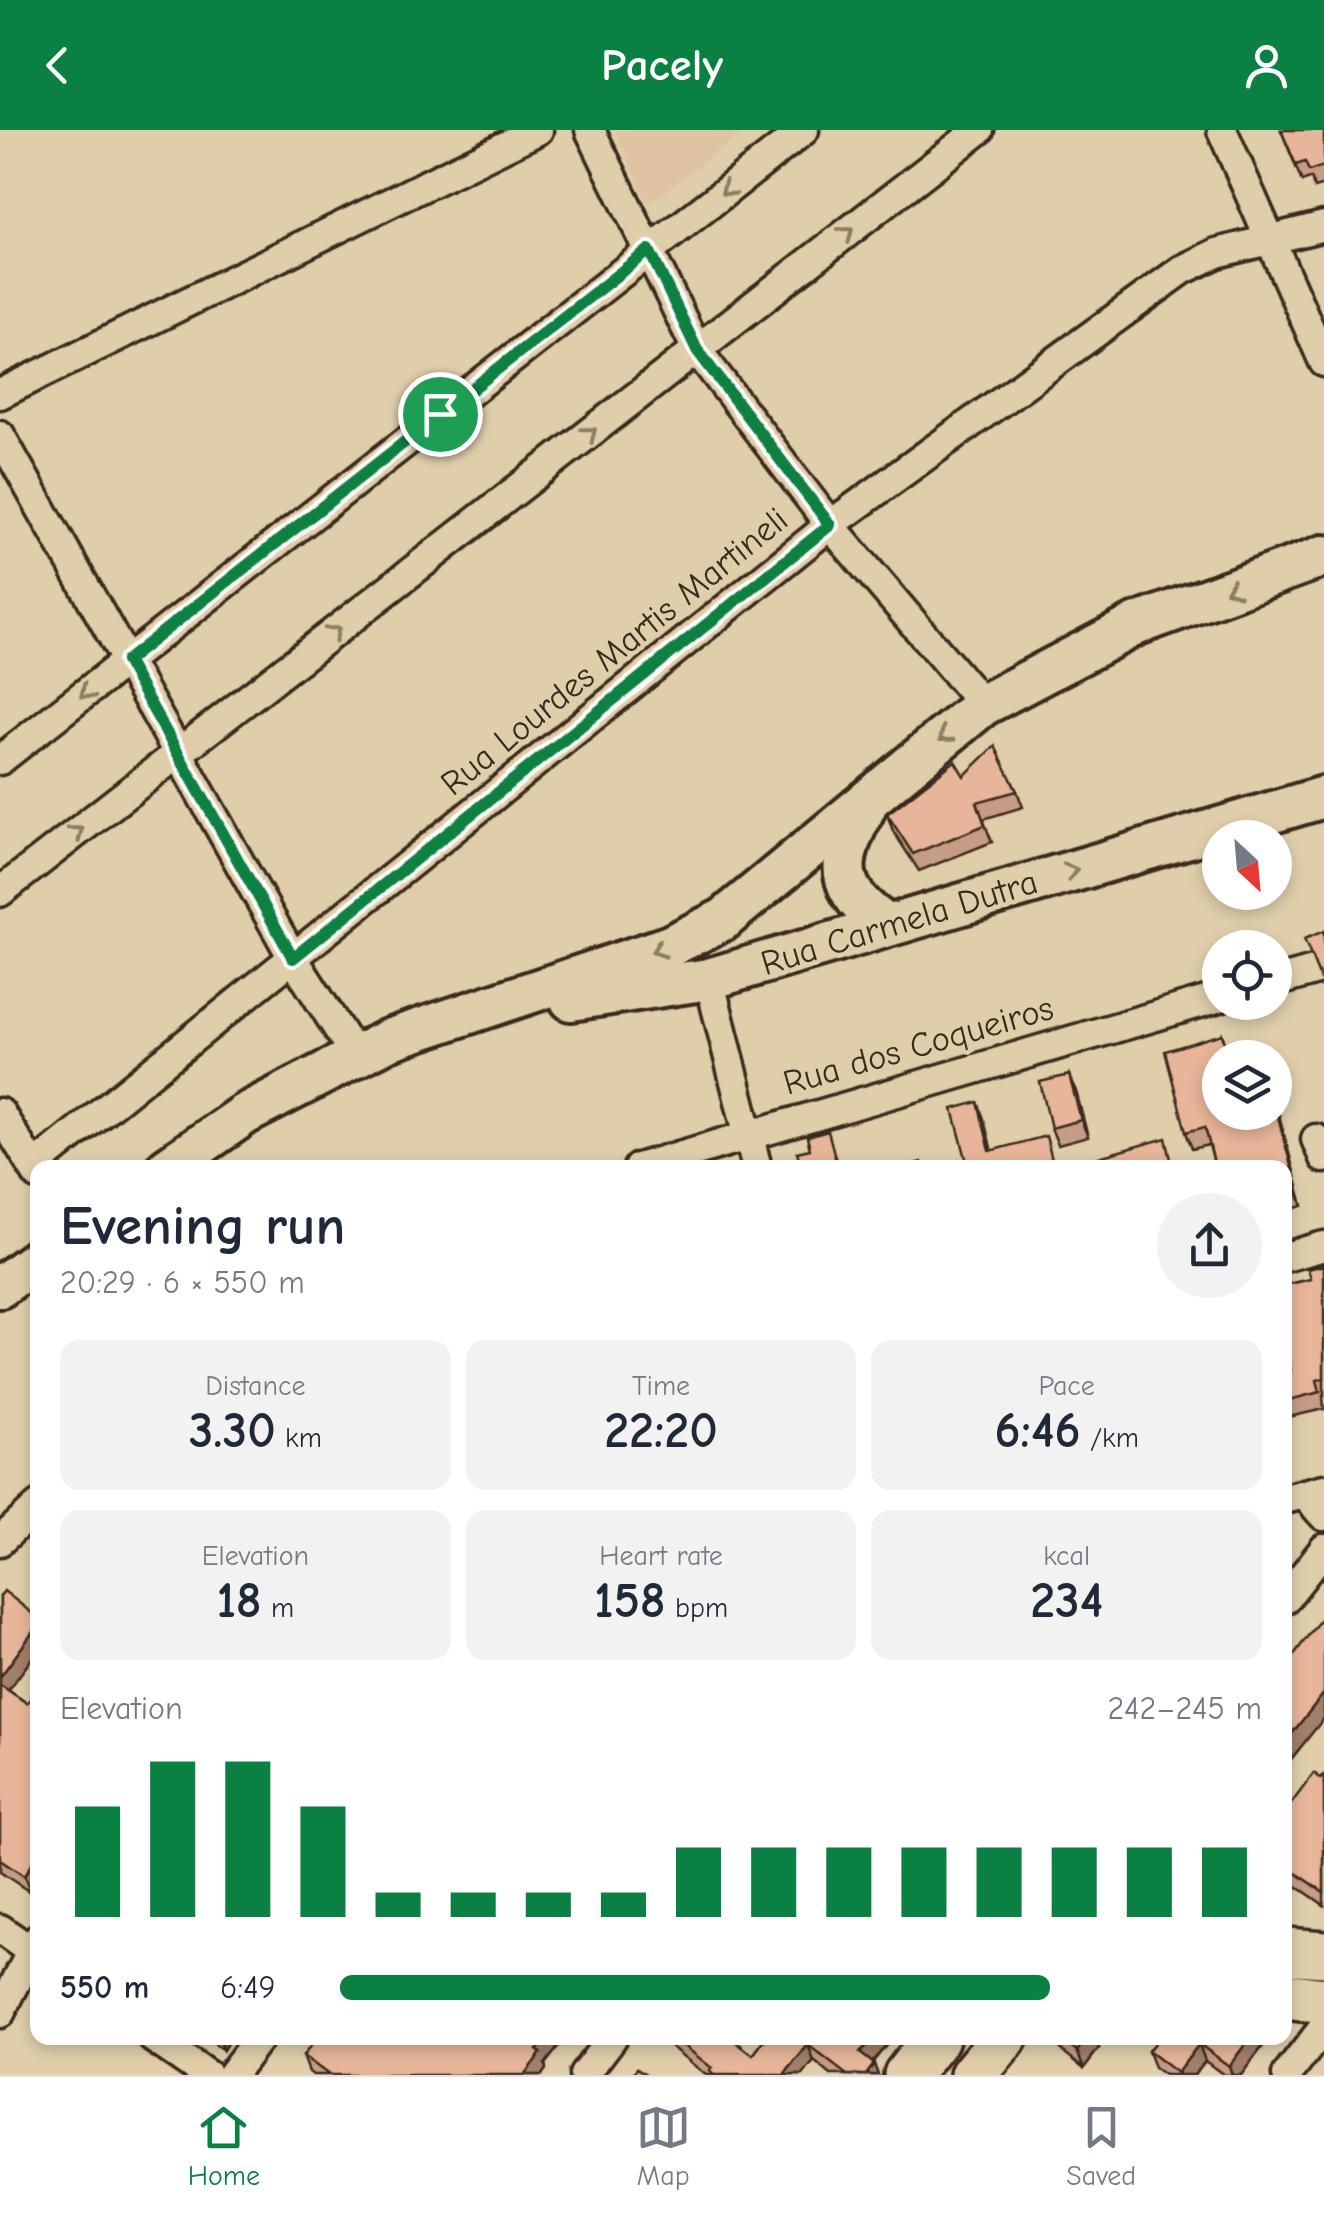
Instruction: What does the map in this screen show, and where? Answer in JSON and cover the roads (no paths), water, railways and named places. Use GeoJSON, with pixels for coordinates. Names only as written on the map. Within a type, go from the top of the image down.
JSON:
{"type":"FeatureCollection","features":[{"type":"Feature","properties":{"kind":"main road"},"geometry":{"type":"LineString","coordinates":[[179,1160],[245,1114],[388,1040],[670,946],[724,919],[983,705],[1135,625],[1324,556]]}},
{"type":"Feature","properties":{"kind":"main road"},"geometry":{"type":"LineString","coordinates":[[871,796],[846,845],[846,884],[858,905],[887,925]]}},
{"type":"Feature","properties":{"kind":"main road","name":"Rua Carmela Dutra"},"geometry":{"type":"LineString","coordinates":[[468,1016],[709,979],[1324,797]]}},
{"type":"Feature","properties":{"kind":"main road"},"geometry":{"type":"LineString","coordinates":[[709,979],[714,944],[724,919]]}},
{"type":"Feature","properties":{"kind":"main road"},"geometry":{"type":"LineString","coordinates":[[0,1287],[30,1264]]}},
{"type":"Feature","properties":{"kind":"main road"},"geometry":{"type":"LineString","coordinates":[[1292,1952],[1324,1954]]}},
{"type":"Feature","properties":{"kind":"main road"},"geometry":{"type":"LineString","coordinates":[[1292,1997],[1324,2001]]}},
{"type":"Feature","properties":{"kind":"main road"},"geometry":{"type":"LineString","coordinates":[[908,2075],[931,2045]]}},
{"type":"Feature","properties":{"kind":"main road"},"geometry":{"type":"LineString","coordinates":[[973,2075],[998,2045]]}},
{"type":"Feature","properties":{"kind":"street"},"geometry":{"type":"LineString","coordinates":[[0,394],[538,130]]}},
{"type":"Feature","properties":{"kind":"street"},"geometry":{"type":"LineString","coordinates":[[590,130],[697,350],[830,525],[983,705]]}},
{"type":"Feature","properties":{"kind":"street"},"geometry":{"type":"LineString","coordinates":[[0,760],[804,130]]}},
{"type":"Feature","properties":{"kind":"street"},"geometry":{"type":"LineString","coordinates":[[0,892],[979,130]]}},
{"type":"Feature","properties":{"kind":"street"},"geometry":{"type":"LineString","coordinates":[[1222,130],[1324,362]]}},
{"type":"Feature","properties":{"kind":"street","name":"Rua Lourdes Martis Martineli"},"geometry":{"type":"LineString","coordinates":[[48,1160],[830,525],[1182,270],[1216,253],[1324,226]]}},
{"type":"Feature","properties":{"kind":"street"},"geometry":{"type":"LineString","coordinates":[[0,436],[293,958],[356,1057]]}},
{"type":"Feature","properties":{"kind":"street"},"geometry":{"type":"LineString","coordinates":[[1292,977],[1324,968]]}},
{"type":"Feature","properties":{"kind":"street"},"geometry":{"type":"LineString","coordinates":[[709,979],[756,1160]]}},
{"type":"Feature","properties":{"kind":"street","name":"Rua dos Coqueiros"},"geometry":{"type":"LineString","coordinates":[[662,1160],[1202,1002]]}},
{"type":"Feature","properties":{"kind":"street"},"geometry":{"type":"LineString","coordinates":[[0,1113],[30,1163]]}},
{"type":"Feature","properties":{"kind":"street"},"geometry":{"type":"LineString","coordinates":[[1292,1255],[1324,1246]]}},
{"type":"Feature","properties":{"kind":"street"},"geometry":{"type":"LineString","coordinates":[[1304,1494],[1324,1516]]}},
{"type":"Feature","properties":{"kind":"street"},"geometry":{"type":"LineString","coordinates":[[0,1541],[30,1513]]}},
{"type":"Feature","properties":{"kind":"street"},"geometry":{"type":"LineString","coordinates":[[1292,1589],[1324,1549]]}},
{"type":"Feature","properties":{"kind":"street"},"geometry":{"type":"LineString","coordinates":[[0,1929],[30,1946]]}},
{"type":"Feature","properties":{"kind":"street"},"geometry":{"type":"LineString","coordinates":[[0,2012],[30,1958]]}},
{"type":"Feature","properties":{"kind":"street"},"geometry":{"type":"LineString","coordinates":[[1287,2075],[1324,2027]]}},
{"type":"Feature","properties":{"kind":"street"},"geometry":{"type":"LineString","coordinates":[[163,2045],[207,2075]]}},
{"type":"Feature","properties":{"kind":"street"},"geometry":{"type":"LineString","coordinates":[[231,2075],[254,2045]]}},
{"type":"Feature","properties":{"kind":"street"},"geometry":{"type":"LineString","coordinates":[[584,2075],[607,2045]]}}]}
